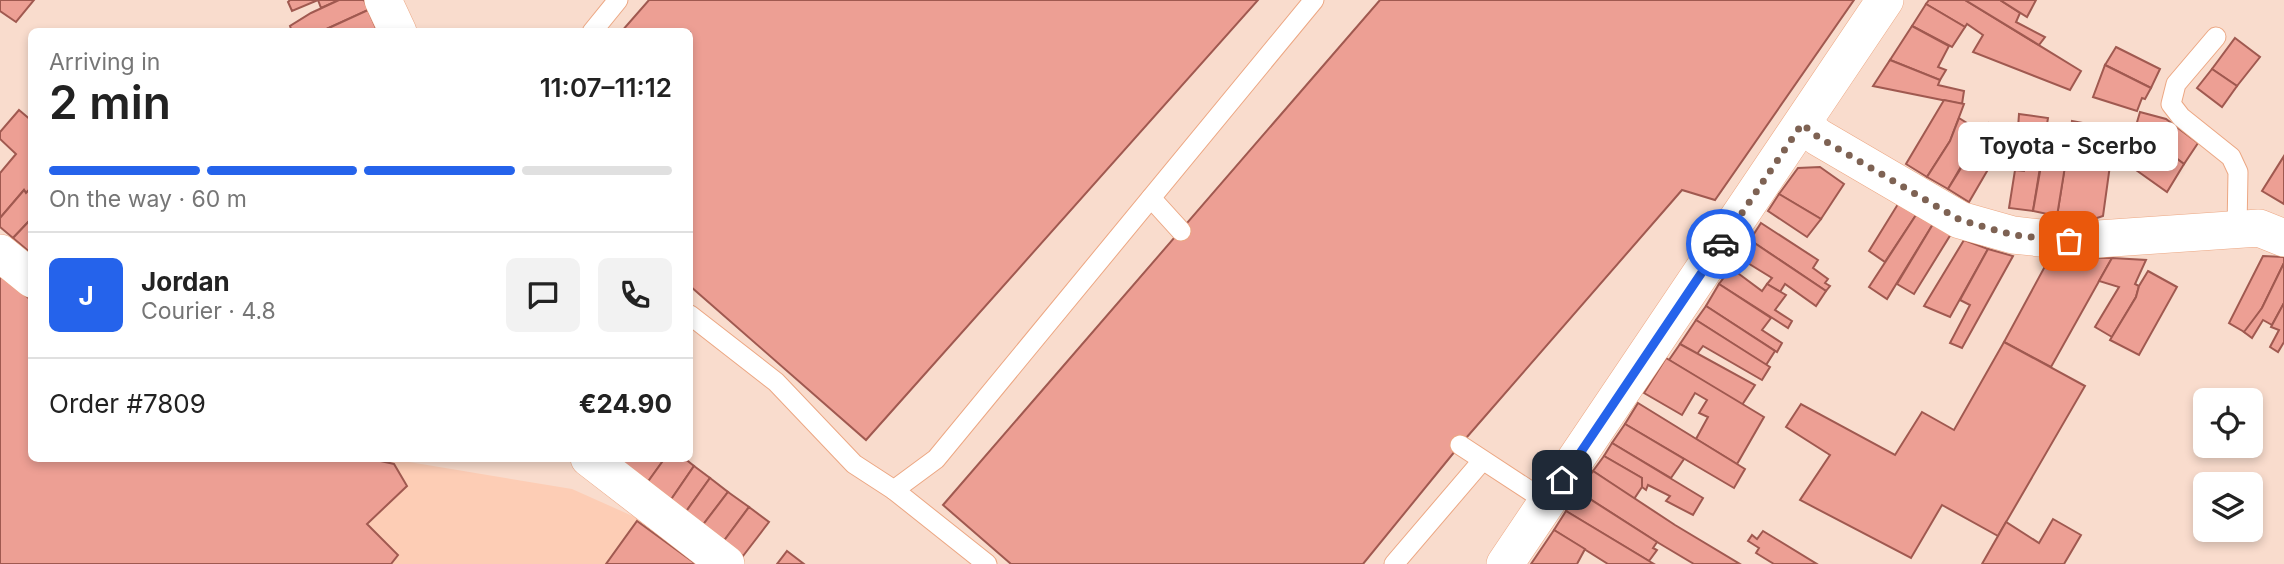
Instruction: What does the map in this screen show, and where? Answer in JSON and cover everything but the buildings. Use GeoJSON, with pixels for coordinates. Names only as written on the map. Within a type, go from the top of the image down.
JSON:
{"type":"FeatureCollection","features":[{"type":"Feature","properties":{"kind":"street"},"geometry":{"type":"LineString","coordinates":[[383,0],[396,28]]}},
{"type":"Feature","properties":{"kind":"street"},"geometry":{"type":"LineString","coordinates":[[1505,564],[1885,0]]}},
{"type":"Feature","properties":{"kind":"street"},"geometry":{"type":"LineString","coordinates":[[1802,124],[1818,137],[1960,220],[2013,235],[2069,241],[2259,228],[2284,238]]}},
{"type":"Feature","properties":{"kind":"street"},"geometry":{"type":"LineString","coordinates":[[0,253],[28,276]]}},
{"type":"Feature","properties":{"kind":"street"},"geometry":{"type":"LineString","coordinates":[[594,462],[726,564]]}},
{"type":"Feature","properties":{"kind":"lane"},"geometry":{"type":"LineString","coordinates":[[595,28],[618,0]]}},
{"type":"Feature","properties":{"kind":"lane"},"geometry":{"type":"LineString","coordinates":[[894,490],[936,459],[1314,0]]}},
{"type":"Feature","properties":{"kind":"lane"},"geometry":{"type":"LineString","coordinates":[[2216,37],[2176,84],[2171,104],[2181,117],[2231,157],[2238,172],[2237,229]]}},
{"type":"Feature","properties":{"kind":"lane"},"geometry":{"type":"LineString","coordinates":[[1151,198],[1181,230]]}},
{"type":"Feature","properties":{"kind":"lane"},"geometry":{"type":"LineString","coordinates":[[693,317],[776,382],[854,464],[894,490],[987,564]]}},
{"type":"Feature","properties":{"kind":"lane"},"geometry":{"type":"LineString","coordinates":[[1460,445],[1547,502]]}},
{"type":"Feature","properties":{"kind":"lane"},"geometry":{"type":"LineString","coordinates":[[1394,564],[1482,461]]}},
{"type":"Feature","properties":{"kind":"shaded area"},"geometry":{"type":"Polygon","coordinates":[[[0,268],[28,293],[28,462],[409,462],[572,489],[637,518],[697,564],[0,564],[0,268]]]}},
{"type":"Feature","properties":{"kind":"way so far"},"geometry":{"type":"LineString","coordinates":[[1721,244],[1802,124],[1818,137],[1960,220],[2013,235],[2069,241]]}},
{"type":"Feature","properties":{"kind":"place","name":"Toyota - Scerbo"},"geometry":{"type":"Point","coordinates":[2069,241]}},
{"type":"Feature","properties":{"kind":"route"},"geometry":{"type":"LineString","coordinates":[[1562,480],[1721,244]]}}]}
